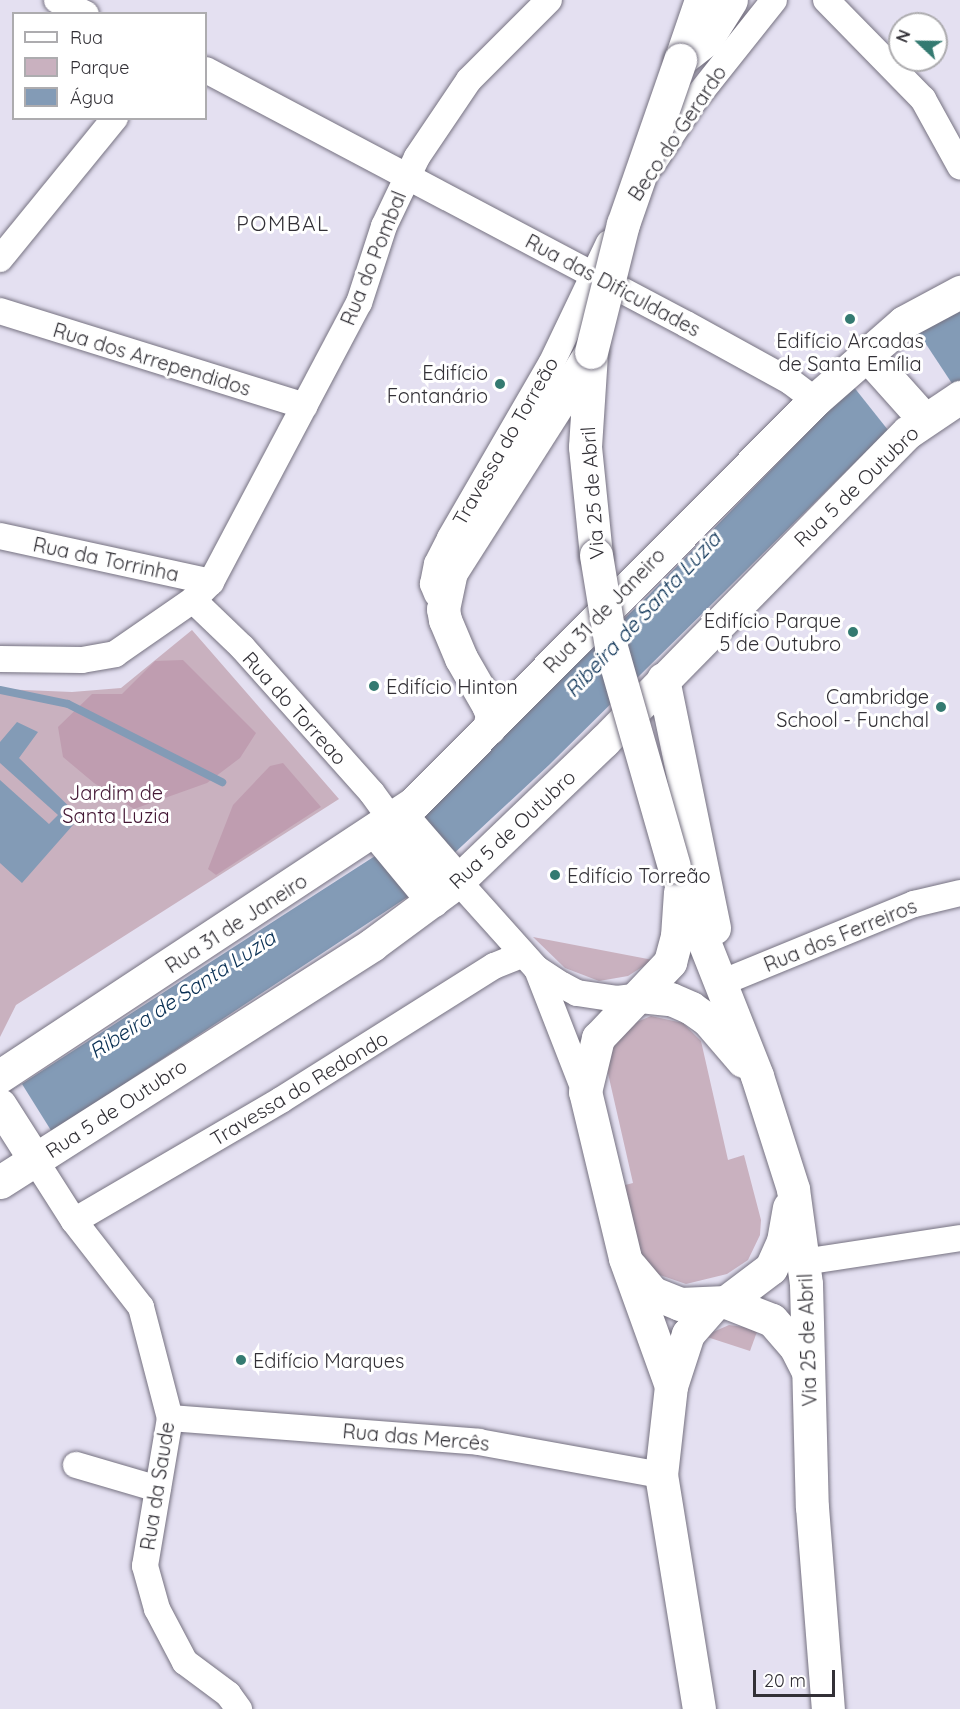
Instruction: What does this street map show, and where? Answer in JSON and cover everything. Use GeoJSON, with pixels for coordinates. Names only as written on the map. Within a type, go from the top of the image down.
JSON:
{"type":"FeatureCollection","features":[{"type":"Feature","properties":{"kind":"main road","name":"Via 25 de Abril"},"geometry":{"type":"LineString","coordinates":[[701,0],[623,224],[591,352],[585,447],[596,555],[611,647],[676,873],[757,1076],[793,1189],[804,1262],[812,1507],[828,1709]]}},
{"type":"Feature","properties":{"kind":"main road"},"geometry":{"type":"LineString","coordinates":[[680,60],[706,40],[731,0]]}},
{"type":"Feature","properties":{"kind":"main road","name":"Rua 31 de Janeiro"},"geometry":{"type":"LineString","coordinates":[[0,1076],[393,828],[489,728],[815,400],[865,353],[904,322],[960,292]]}},
{"type":"Feature","properties":{"kind":"main road"},"geometry":{"type":"LineString","coordinates":[[489,728],[492,715],[461,658],[443,609],[451,572],[469,540],[591,352]]}},
{"type":"Feature","properties":{"kind":"main road"},"geometry":{"type":"LineString","coordinates":[[865,353],[924,420]]}},
{"type":"Feature","properties":{"kind":"main road","name":"Rua 5 de Outubro"},"geometry":{"type":"LineString","coordinates":[[0,1182],[31,1154],[373,944],[663,680],[924,420],[960,397]]}},
{"type":"Feature","properties":{"kind":"main road","name":"Via 25 de Abril"},"geometry":{"type":"LineString","coordinates":[[663,680],[721,962],[721,983]]}},
{"type":"Feature","properties":{"kind":"main road"},"geometry":{"type":"LineString","coordinates":[[393,828],[439,883]]}},
{"type":"Feature","properties":{"kind":"main road"},"geometry":{"type":"LineString","coordinates":[[671,1386],[625,1258],[585,1092],[598,1038],[613,1018],[640,996],[670,962],[681,902],[676,873]]}},
{"type":"Feature","properties":{"kind":"main road"},"geometry":{"type":"LineString","coordinates":[[640,996],[671,999],[707,1019],[757,1076]]}},
{"type":"Feature","properties":{"kind":"main road"},"geometry":{"type":"LineString","coordinates":[[0,1105],[31,1154]]}},
{"type":"Feature","properties":{"kind":"main road"},"geometry":{"type":"LineString","coordinates":[[699,1709],[661,1475],[671,1386],[688,1334],[720,1303],[771,1268],[783,1242],[793,1189]]}},
{"type":"Feature","properties":{"kind":"main road"},"geometry":{"type":"LineString","coordinates":[[625,1258],[641,1282],[653,1293],[680,1304],[720,1303],[772,1320],[795,1346],[808,1373]]}},
{"type":"Feature","properties":{"kind":"street"},"geometry":{"type":"LineString","coordinates":[[57,0],[82,12]]}},
{"type":"Feature","properties":{"kind":"street","name":"Rua do Pombal"},"geometry":{"type":"LineString","coordinates":[[0,659],[82,660],[115,654],[193,600],[211,582],[359,303],[384,226],[408,176],[469,80],[549,0]]}},
{"type":"Feature","properties":{"kind":"street","name":"Beco do Gerardo"},"geometry":{"type":"LineString","coordinates":[[593,275],[641,181],[693,102],[774,0]]}},
{"type":"Feature","properties":{"kind":"street"},"geometry":{"type":"LineString","coordinates":[[826,0],[922,99],[960,166]]}},
{"type":"Feature","properties":{"kind":"street","name":"Rua das Dificuldades"},"geometry":{"type":"LineString","coordinates":[[207,71],[791,382],[815,400]]}},
{"type":"Feature","properties":{"kind":"street"},"geometry":{"type":"LineString","coordinates":[[0,259],[113,120]]}},
{"type":"Feature","properties":{"kind":"street","name":"Travessa do Torreão"},"geometry":{"type":"LineString","coordinates":[[443,609],[433,584],[437,564],[551,364],[593,275]]}},
{"type":"Feature","properties":{"kind":"street","name":"Rua dos Arrependidos"},"geometry":{"type":"LineString","coordinates":[[0,311],[304,406]]}},
{"type":"Feature","properties":{"kind":"street","name":"Rua da Torrinha"},"geometry":{"type":"LineString","coordinates":[[0,536],[211,582]]}},
{"type":"Feature","properties":{"kind":"street","name":"Rua do Torreao"},"geometry":{"type":"LineString","coordinates":[[193,600],[242,647],[372,793],[393,828]]}},
{"type":"Feature","properties":{"kind":"street"},"geometry":{"type":"LineString","coordinates":[[439,883],[530,961],[577,993],[617,999],[640,996]]}},
{"type":"Feature","properties":{"kind":"street","name":"Rua dos Ferreiros"},"geometry":{"type":"LineString","coordinates":[[721,983],[914,904],[960,893]]}},
{"type":"Feature","properties":{"kind":"street"},"geometry":{"type":"LineString","coordinates":[[530,961],[585,1092]]}},
{"type":"Feature","properties":{"kind":"street","name":"Travessa do Redondo"},"geometry":{"type":"LineString","coordinates":[[74,1221],[291,1094],[494,966],[530,961]]}},
{"type":"Feature","properties":{"kind":"street","name":"Rua da Saude"},"geometry":{"type":"LineString","coordinates":[[31,1154],[74,1221],[141,1307],[170,1418],[145,1566],[157,1609],[185,1662],[228,1695],[239,1709]]}},
{"type":"Feature","properties":{"kind":"street"},"geometry":{"type":"LineString","coordinates":[[804,1262],[960,1238]]}},
{"type":"Feature","properties":{"kind":"street","name":"Rua das Mercês"},"geometry":{"type":"LineString","coordinates":[[170,1418],[479,1442],[661,1475]]}},
{"type":"Feature","properties":{"kind":"street"},"geometry":{"type":"LineString","coordinates":[[76,1465],[158,1489]]}},
{"type":"Feature","properties":{"kind":"green space","name":"Jardim de Santa Luzia"},"geometry":{"type":"Polygon","coordinates":[[[192,630],[339,799],[16,1005],[0,1037],[0,689],[72,692],[121,688],[192,630]]]}},
{"type":"Feature","properties":{"kind":"green space"},"geometry":{"type":"Polygon","coordinates":[[[533,937],[653,960],[628,976],[599,981],[565,968],[533,937]]]}},
{"type":"Feature","properties":{"kind":"green space"},"geometry":{"type":"Polygon","coordinates":[[[651,1016],[683,1023],[701,1041],[728,1160],[744,1155],[761,1220],[760,1235],[748,1260],[727,1274],[686,1284],[654,1273],[638,1253],[621,1186],[633,1183],[607,1069],[608,1053],[625,1027],[651,1016]]]}},
{"type":"Feature","properties":{"kind":"green space"},"geometry":{"type":"Polygon","coordinates":[[[729,1325],[758,1329],[750,1351],[704,1336],[729,1325]]]}},
{"type":"Feature","properties":{"kind":"shaded area"},"geometry":{"type":"Polygon","coordinates":[[[183,660],[256,733],[240,758],[207,783],[134,809],[94,783],[63,757],[58,727],[92,694],[122,694],[155,661],[183,660]]]}},
{"type":"Feature","properties":{"kind":"shaded area"},"geometry":{"type":"Polygon","coordinates":[[[283,763],[321,807],[216,875],[208,869],[233,805],[270,766],[283,763]]]}},
{"type":"Feature","properties":{"kind":"water","name":"Ribeira de Santa Luzia"},"geometry":{"type":"Polygon","coordinates":[[[960,308],[960,382],[888,430],[549,765],[406,898],[0,1166],[0,1098],[375,856],[649,595],[853,386],[918,332],[960,308]]]}},
{"type":"Feature","properties":{"kind":"water"},"geometry":{"type":"Polygon","coordinates":[[[17,722],[38,732],[19,758],[80,817],[22,883],[0,863],[0,780],[49,824],[58,815],[0,763],[0,742],[17,722]]]}},
{"type":"Feature","properties":{"kind":"pier"},"geometry":{"type":"Polygon","coordinates":[[[918,332],[953,385],[888,430],[853,386],[918,332]]]}},
{"type":"Feature","properties":{"kind":"pier"},"geometry":{"type":"Polygon","coordinates":[[[22,1084],[52,1132],[0,1166],[0,1098],[22,1084]]]}},
{"type":"Feature","properties":{"kind":"waterway"},"geometry":{"type":"LineString","coordinates":[[0,690],[68,704],[222,782]]}},
{"type":"Feature","properties":{"kind":"place","name":"Edifício Arcadas de Santa Emília"},"geometry":{"type":"Point","coordinates":[850,319]}},
{"type":"Feature","properties":{"kind":"place","name":"Edifício Fontanário"},"geometry":{"type":"Point","coordinates":[500,384]}},
{"type":"Feature","properties":{"kind":"place","name":"Edifício Parque 5 de Outubro"},"geometry":{"type":"Point","coordinates":[853,632]}},
{"type":"Feature","properties":{"kind":"place","name":"Edifício Hinton"},"geometry":{"type":"Point","coordinates":[374,686]}},
{"type":"Feature","properties":{"kind":"place","name":"Cambridge School - Funchal"},"geometry":{"type":"Point","coordinates":[941,707]}},
{"type":"Feature","properties":{"kind":"place","name":"Edifício Torreão"},"geometry":{"type":"Point","coordinates":[555,875]}},
{"type":"Feature","properties":{"kind":"place","name":"Edifício Marques"},"geometry":{"type":"Point","coordinates":[241,1360]}},
{"type":"Feature","properties":{"kind":"district","name":"POMBAL"},"geometry":{"type":"Point","coordinates":[283,223]}}]}
